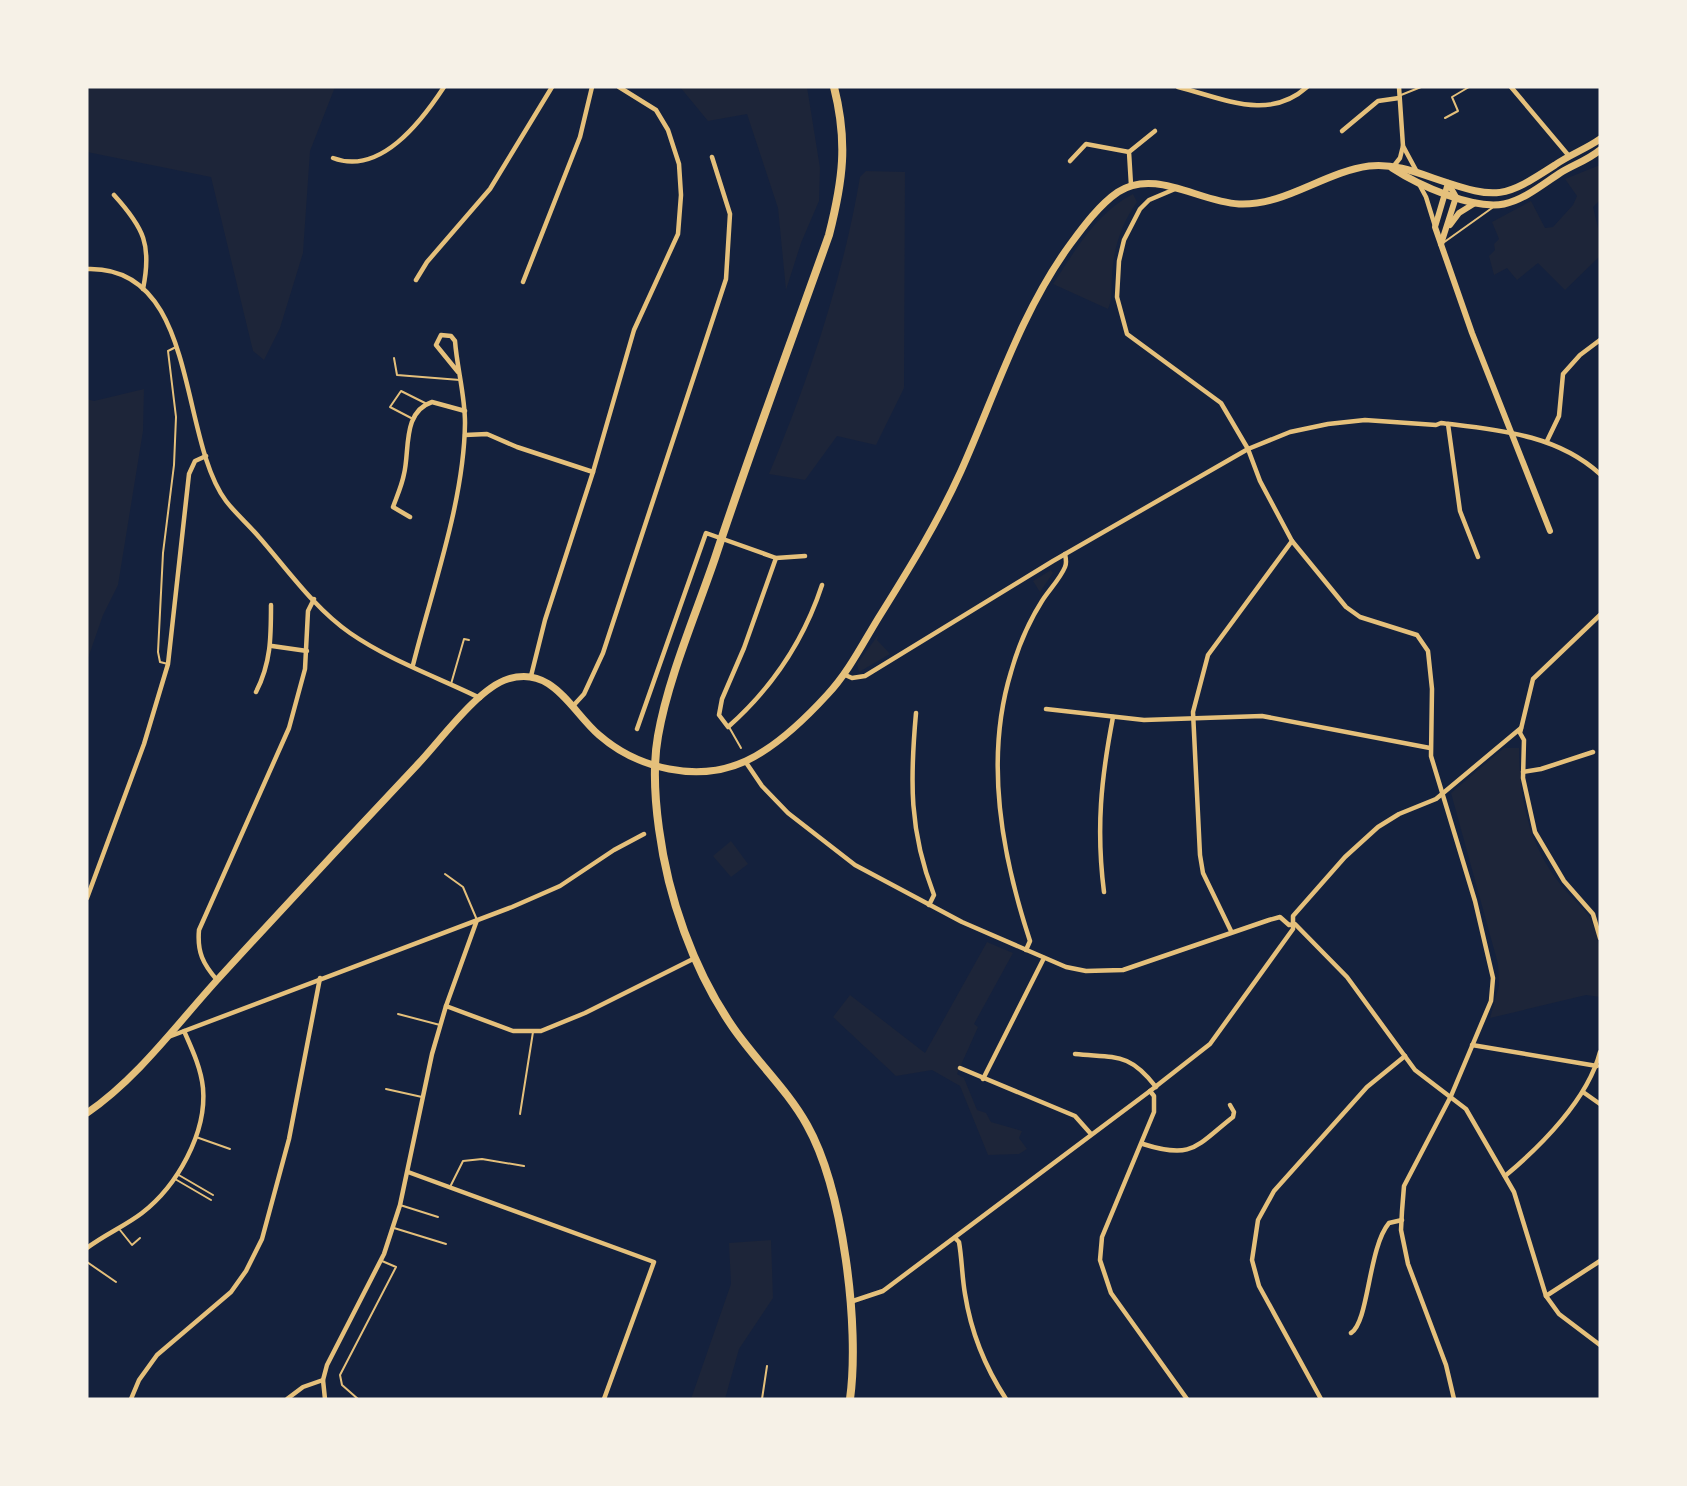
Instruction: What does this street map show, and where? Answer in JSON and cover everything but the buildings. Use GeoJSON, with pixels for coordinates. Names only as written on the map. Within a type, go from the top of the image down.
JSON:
{"type":"FeatureCollection","features":[{"type":"Feature","properties":{"kind":"main road"},"geometry":{"type":"LineString","coordinates":[[834,87],[845,145],[836,210],[667,699],[658,738],[657,767],[658,817],[662,846],[670,882],[695,958],[730,1025],[801,1114],[820,1150],[838,1221],[850,1302],[854,1366],[850,1399]]}},
{"type":"Feature","properties":{"kind":"main road"},"geometry":{"type":"LineString","coordinates":[[87,1113],[137,1068],[480,698],[501,681],[531,676],[550,683],[605,741],[657,767],[702,771],[745,761],[770,747],[797,723],[828,695],[843,674],[933,529],[1039,293],[1085,225],[1108,199],[1131,185],[1149,182],[1221,202],[1261,203],[1361,167],[1379,166],[1404,167],[1466,190],[1498,194],[1520,188],[1600,139]]}},
{"type":"Feature","properties":{"kind":"main road"},"geometry":{"type":"LineString","coordinates":[[1392,168],[1456,197],[1476,203],[1496,205],[1521,197],[1600,150]]}},
{"type":"Feature","properties":{"kind":"street"},"geometry":{"type":"LineString","coordinates":[[333,158],[344,162],[357,162],[386,153],[410,129],[444,87]]}},
{"type":"Feature","properties":{"kind":"street"},"geometry":{"type":"LineString","coordinates":[[416,280],[427,262],[490,189],[552,87]]}},
{"type":"Feature","properties":{"kind":"street"},"geometry":{"type":"LineString","coordinates":[[523,282],[580,137],[592,87]]}},
{"type":"Feature","properties":{"kind":"street"},"geometry":{"type":"LineString","coordinates":[[531,676],[545,620],[593,472],[634,330],[678,234],[681,205],[679,164],[668,130],[656,110],[619,87]]}},
{"type":"Feature","properties":{"kind":"street"},"geometry":{"type":"LineString","coordinates":[[1178,87],[1255,106],[1293,99],[1307,87]]}},
{"type":"Feature","properties":{"kind":"street"},"geometry":{"type":"LineString","coordinates":[[1392,168],[1400,158],[1403,146],[1399,87]]}},
{"type":"Feature","properties":{"kind":"street"},"geometry":{"type":"LineString","coordinates":[[1511,87],[1569,156]]}},
{"type":"Feature","properties":{"kind":"street"},"geometry":{"type":"LineString","coordinates":[[1342,130],[1378,101],[1399,97]]}},
{"type":"Feature","properties":{"kind":"street"},"geometry":{"type":"LineString","coordinates":[[1070,161],[1086,144],[1129,152],[1155,131]]}},
{"type":"Feature","properties":{"kind":"street"},"geometry":{"type":"LineString","coordinates":[[1403,146],[1417,172]]}},
{"type":"Feature","properties":{"kind":"street"},"geometry":{"type":"LineString","coordinates":[[1129,152],[1131,185]]}},
{"type":"Feature","properties":{"kind":"street"},"geometry":{"type":"LineString","coordinates":[[573,706],[589,686],[603,653],[726,279],[730,214],[712,158]]}},
{"type":"Feature","properties":{"kind":"street"},"geometry":{"type":"LineString","coordinates":[[1417,181],[1426,197],[1472,333],[1550,531]]}},
{"type":"Feature","properties":{"kind":"street"},"geometry":{"type":"LineString","coordinates":[[1435,227],[1448,183]]}},
{"type":"Feature","properties":{"kind":"street"},"geometry":{"type":"LineString","coordinates":[[1441,244],[1448,228],[1456,197],[1448,183]]}},
{"type":"Feature","properties":{"kind":"street"},"geometry":{"type":"LineString","coordinates":[[1175,189],[1145,204],[1133,218],[1124,240],[1117,278],[1117,297],[1125,331],[1221,403],[1248,449],[1260,481],[1292,541],[1349,609],[1360,617],[1411,632],[1423,640],[1428,651],[1432,689],[1430,748],[1492,970],[1491,1001],[1451,1096],[1404,1186],[1402,1220],[1408,1264],[1446,1365],[1454,1399]]}},
{"type":"Feature","properties":{"kind":"street"},"geometry":{"type":"LineString","coordinates":[[114,195],[140,228],[149,261],[143,289]]}},
{"type":"Feature","properties":{"kind":"street"},"geometry":{"type":"LineString","coordinates":[[1448,228],[1459,213],[1476,203]]}},
{"type":"Feature","properties":{"kind":"street"},"geometry":{"type":"LineString","coordinates":[[87,269],[120,275],[150,294],[161,311],[176,348],[206,456],[225,500],[330,617],[350,633],[480,698]]}},
{"type":"Feature","properties":{"kind":"street"},"geometry":{"type":"LineString","coordinates":[[412,665],[453,508],[465,435],[465,411],[455,340],[451,336],[441,335],[436,345],[458,372]]}},
{"type":"Feature","properties":{"kind":"street"},"geometry":{"type":"LineString","coordinates":[[1547,441],[1558,416],[1563,374],[1580,355],[1600,340]]}},
{"type":"Feature","properties":{"kind":"street"},"geometry":{"type":"LineString","coordinates":[[410,517],[393,507],[405,472],[412,419],[426,404],[432,402],[465,411]]}},
{"type":"Feature","properties":{"kind":"street"},"geometry":{"type":"LineString","coordinates":[[843,674],[852,678],[865,676],[1065,554],[1248,449],[1292,431],[1365,420],[1448,424],[1547,441],[1579,457],[1600,474]]}},
{"type":"Feature","properties":{"kind":"street"},"geometry":{"type":"LineString","coordinates":[[1448,424],[1447,432],[1460,511],[1478,557]]}},
{"type":"Feature","properties":{"kind":"street"},"geometry":{"type":"LineString","coordinates":[[465,435],[488,435],[593,472]]}},
{"type":"Feature","properties":{"kind":"street"},"geometry":{"type":"LineString","coordinates":[[87,898],[144,744],[168,664],[189,474],[195,461],[206,456]]}},
{"type":"Feature","properties":{"kind":"street"},"geometry":{"type":"LineString","coordinates":[[637,729],[706,533],[776,558],[805,556]]}},
{"type":"Feature","properties":{"kind":"street"},"geometry":{"type":"LineString","coordinates":[[1231,931],[1203,873],[1200,855],[1193,718],[1208,655],[1292,541]]}},
{"type":"Feature","properties":{"kind":"street"},"geometry":{"type":"LineString","coordinates":[[1026,950],[1030,941],[1007,860],[999,800],[1002,721],[1010,673],[1024,632],[1066,567],[1065,554]]}},
{"type":"Feature","properties":{"kind":"street"},"geometry":{"type":"LineString","coordinates":[[776,558],[744,648],[722,699],[719,715],[729,727],[761,694],[789,656],[816,604],[822,585]]}},
{"type":"Feature","properties":{"kind":"street"},"geometry":{"type":"LineString","coordinates":[[217,980],[201,958],[197,945],[199,930],[289,728],[300,693],[307,651],[308,611],[314,599]]}},
{"type":"Feature","properties":{"kind":"street"},"geometry":{"type":"LineString","coordinates":[[256,692],[263,678],[272,646],[270,605]]}},
{"type":"Feature","properties":{"kind":"street"},"geometry":{"type":"LineString","coordinates":[[1600,615],[1533,680],[1521,728],[1523,772],[1528,808],[1539,841],[1564,881],[1593,914],[1600,938]]}},
{"type":"Feature","properties":{"kind":"street"},"geometry":{"type":"LineString","coordinates":[[272,646],[307,651]]}},
{"type":"Feature","properties":{"kind":"street"},"geometry":{"type":"LineString","coordinates":[[1046,709],[1144,720],[1262,716],[1430,748]]}},
{"type":"Feature","properties":{"kind":"street"},"geometry":{"type":"LineString","coordinates":[[916,713],[911,778],[912,814],[921,861],[934,895],[929,905]]}},
{"type":"Feature","properties":{"kind":"street"},"geometry":{"type":"LineString","coordinates":[[1104,892],[1098,807],[1113,717]]}},
{"type":"Feature","properties":{"kind":"street"},"geometry":{"type":"LineString","coordinates":[[850,1302],[883,1291],[1210,1044],[1293,929],[1293,916],[1364,840],[1399,814],[1436,799],[1521,728]]}},
{"type":"Feature","properties":{"kind":"street"},"geometry":{"type":"LineString","coordinates":[[1523,772],[1541,769],[1593,752]]}},
{"type":"Feature","properties":{"kind":"street"},"geometry":{"type":"LineString","coordinates":[[745,761],[769,794],[827,846],[870,875],[1026,950],[1078,970],[1123,970],[1231,931],[1280,917],[1289,925],[1293,924],[1347,977],[1423,1079],[1451,1096],[1471,1116],[1505,1176],[1524,1219],[1546,1296],[1559,1314],[1600,1345]]}},
{"type":"Feature","properties":{"kind":"street"},"geometry":{"type":"LineString","coordinates":[[165,1038],[477,920],[560,886],[614,850],[644,834]]}},
{"type":"Feature","properties":{"kind":"street"},"geometry":{"type":"LineString","coordinates":[[325,1399],[323,1380],[327,1365],[341,1333],[381,1261],[400,1205],[422,1097],[440,1025],[477,920]]}},
{"type":"Feature","properties":{"kind":"street"},"geometry":{"type":"LineString","coordinates":[[446,1006],[513,1031],[532,1032],[551,1029],[695,958]]}},
{"type":"Feature","properties":{"kind":"street"},"geometry":{"type":"LineString","coordinates":[[983,1079],[1044,958]]}},
{"type":"Feature","properties":{"kind":"street"},"geometry":{"type":"LineString","coordinates":[[131,1399],[139,1380],[157,1354],[231,1292],[246,1271],[262,1239],[272,1211],[299,1094],[320,978]]}},
{"type":"Feature","properties":{"kind":"street"},"geometry":{"type":"LineString","coordinates":[[87,1248],[143,1212],[175,1176],[195,1136],[201,1120],[203,1089],[195,1057],[184,1031]]}},
{"type":"Feature","properties":{"kind":"street"},"geometry":{"type":"LineString","coordinates":[[1472,1045],[1597,1066]]}},
{"type":"Feature","properties":{"kind":"street"},"geometry":{"type":"LineString","coordinates":[[1505,1176],[1540,1143],[1583,1092],[1597,1066],[1600,1052]]}},
{"type":"Feature","properties":{"kind":"street"},"geometry":{"type":"LineString","coordinates":[[1075,1054],[1131,1062],[1140,1067],[1156,1087]]}},
{"type":"Feature","properties":{"kind":"street"},"geometry":{"type":"LineString","coordinates":[[1321,1399],[1259,1286],[1252,1260],[1258,1220],[1275,1191],[1367,1087],[1405,1056]]}},
{"type":"Feature","properties":{"kind":"street"},"geometry":{"type":"LineString","coordinates":[[960,1068],[1075,1116],[1091,1134]]}},
{"type":"Feature","properties":{"kind":"street"},"geometry":{"type":"LineString","coordinates":[[1150,1091],[1154,1096],[1154,1112],[1143,1144],[1102,1236],[1102,1273],[1111,1293],[1187,1399]]}},
{"type":"Feature","properties":{"kind":"street"},"geometry":{"type":"LineString","coordinates":[[1583,1092],[1600,1104]]}},
{"type":"Feature","properties":{"kind":"street"},"geometry":{"type":"LineString","coordinates":[[1143,1144],[1171,1151],[1191,1150],[1233,1117],[1234,1112],[1230,1105]]}},
{"type":"Feature","properties":{"kind":"street"},"geometry":{"type":"LineString","coordinates":[[408,1172],[654,1262],[604,1399]]}},
{"type":"Feature","properties":{"kind":"street"},"geometry":{"type":"LineString","coordinates":[[1351,1333],[1360,1323],[1377,1244],[1389,1222],[1402,1220]]}},
{"type":"Feature","properties":{"kind":"street"},"geometry":{"type":"LineString","coordinates":[[956,1238],[959,1242],[965,1295],[974,1330],[985,1363],[1006,1399]]}},
{"type":"Feature","properties":{"kind":"street"},"geometry":{"type":"LineString","coordinates":[[1546,1296],[1600,1261]]}},
{"type":"Feature","properties":{"kind":"street"},"geometry":{"type":"LineString","coordinates":[[287,1399],[303,1387],[323,1380]]}},
{"type":"Feature","properties":{"kind":"lane"},"geometry":{"type":"LineString","coordinates":[[1399,97],[1421,87]]}},
{"type":"Feature","properties":{"kind":"lane"},"geometry":{"type":"LineString","coordinates":[[1445,118],[1458,111],[1452,97],[1469,87]]}},
{"type":"Feature","properties":{"kind":"lane"},"geometry":{"type":"LineString","coordinates":[[1441,244],[1496,205]]}},
{"type":"Feature","properties":{"kind":"lane"},"geometry":{"type":"LineString","coordinates":[[168,664],[160,662],[158,652],[163,553],[174,465],[176,417],[168,351],[176,348]]}},
{"type":"Feature","properties":{"kind":"lane"},"geometry":{"type":"LineString","coordinates":[[393,358],[397,375],[460,380]]}},
{"type":"Feature","properties":{"kind":"lane"},"geometry":{"type":"LineString","coordinates":[[412,419],[390,407],[401,391],[426,404]]}},
{"type":"Feature","properties":{"kind":"lane"},"geometry":{"type":"LineString","coordinates":[[451,684],[464,639],[469,640]]}},
{"type":"Feature","properties":{"kind":"lane"},"geometry":{"type":"LineString","coordinates":[[729,727],[741,748]]}},
{"type":"Feature","properties":{"kind":"lane"},"geometry":{"type":"LineString","coordinates":[[445,874],[463,887],[477,920]]}},
{"type":"Feature","properties":{"kind":"lane"},"geometry":{"type":"LineString","coordinates":[[398,1014],[440,1025]]}},
{"type":"Feature","properties":{"kind":"lane"},"geometry":{"type":"LineString","coordinates":[[520,1114],[532,1032]]}},
{"type":"Feature","properties":{"kind":"lane"},"geometry":{"type":"LineString","coordinates":[[386,1089],[422,1097]]}},
{"type":"Feature","properties":{"kind":"lane"},"geometry":{"type":"LineString","coordinates":[[195,1136],[230,1149]]}},
{"type":"Feature","properties":{"kind":"lane"},"geometry":{"type":"LineString","coordinates":[[450,1187],[463,1161],[482,1159],[524,1166]]}},
{"type":"Feature","properties":{"kind":"lane"},"geometry":{"type":"LineString","coordinates":[[175,1176],[213,1195]]}},
{"type":"Feature","properties":{"kind":"lane"},"geometry":{"type":"LineString","coordinates":[[175,1176],[211,1200]]}},
{"type":"Feature","properties":{"kind":"lane"},"geometry":{"type":"LineString","coordinates":[[400,1205],[438,1217]]}},
{"type":"Feature","properties":{"kind":"lane"},"geometry":{"type":"LineString","coordinates":[[393,1227],[446,1244]]}},
{"type":"Feature","properties":{"kind":"lane"},"geometry":{"type":"LineString","coordinates":[[118,1228],[132,1245],[141,1238]]}},
{"type":"Feature","properties":{"kind":"lane"},"geometry":{"type":"LineString","coordinates":[[358,1399],[342,1385],[340,1376],[396,1267],[381,1261]]}},
{"type":"Feature","properties":{"kind":"lane"},"geometry":{"type":"LineString","coordinates":[[87,1262],[116,1282]]}},
{"type":"Feature","properties":{"kind":"lane"},"geometry":{"type":"LineString","coordinates":[[762,1399],[767,1366]]}},
{"type":"Feature","properties":{"kind":"shaded area"},"geometry":{"type":"Polygon","coordinates":[[[87,87],[335,87],[310,151],[303,253],[280,328],[264,360],[253,351],[211,177],[87,152],[87,87]]]}},
{"type":"Feature","properties":{"kind":"shaded area"},"geometry":{"type":"Polygon","coordinates":[[[680,87],[807,87],[820,168],[819,201],[801,243],[786,290],[778,208],[747,114],[708,121],[680,87]]]}},
{"type":"Feature","properties":{"kind":"shaded area"},"geometry":{"type":"Polygon","coordinates":[[[1600,165],[1600,200],[1593,207],[1598,228],[1599,257],[1565,290],[1538,263],[1517,280],[1507,268],[1494,275],[1489,256],[1495,250],[1494,244],[1499,239],[1492,222],[1531,201],[1545,228],[1553,227],[1573,205],[1577,196],[1565,179],[1600,165]]]}},
{"type":"Feature","properties":{"kind":"shaded area"},"geometry":{"type":"Polygon","coordinates":[[[866,171],[905,172],[904,388],[876,445],[837,436],[805,480],[769,474],[798,402],[823,328],[844,253],[860,177],[866,171]]]}},
{"type":"Feature","properties":{"kind":"shaded area"},"geometry":{"type":"Polygon","coordinates":[[[1133,194],[1137,202],[1126,219],[1116,247],[1108,309],[1053,284],[1097,222],[1108,211],[1133,194]]]}},
{"type":"Feature","properties":{"kind":"shaded area"},"geometry":{"type":"Polygon","coordinates":[[[144,389],[143,431],[118,585],[103,615],[87,661],[87,399],[94,401],[144,389]]]}},
{"type":"Feature","properties":{"kind":"shaded area"},"geometry":{"type":"Polygon","coordinates":[[[1051,570],[1053,573],[1040,592],[1033,581],[1051,570]]]}},
{"type":"Feature","properties":{"kind":"shaded area"},"geometry":{"type":"Polygon","coordinates":[[[879,634],[877,640],[890,654],[859,672],[857,664],[879,634]]]}},
{"type":"Feature","properties":{"kind":"shaded area"},"geometry":{"type":"Polygon","coordinates":[[[1504,748],[1519,748],[1524,803],[1528,821],[1541,854],[1561,885],[1588,915],[1595,929],[1600,958],[1600,997],[1586,995],[1490,1018],[1499,986],[1498,964],[1451,793],[1504,748]]]}},
{"type":"Feature","properties":{"kind":"shaded area"},"geometry":{"type":"Polygon","coordinates":[[[731,841],[748,864],[731,877],[713,856],[731,841]]]}},
{"type":"Feature","properties":{"kind":"shaded area"},"geometry":{"type":"Polygon","coordinates":[[[987,942],[1013,953],[974,1024],[978,1027],[957,1074],[964,1078],[977,1110],[986,1113],[991,1122],[1022,1131],[1019,1138],[1027,1149],[1019,1154],[988,1155],[960,1086],[932,1070],[896,1076],[833,1017],[850,995],[925,1053],[987,942]]]}},
{"type":"Feature","properties":{"kind":"shaded area"},"geometry":{"type":"Polygon","coordinates":[[[771,1240],[773,1298],[739,1349],[725,1399],[691,1399],[731,1284],[729,1243],[771,1240]]]}}]}
